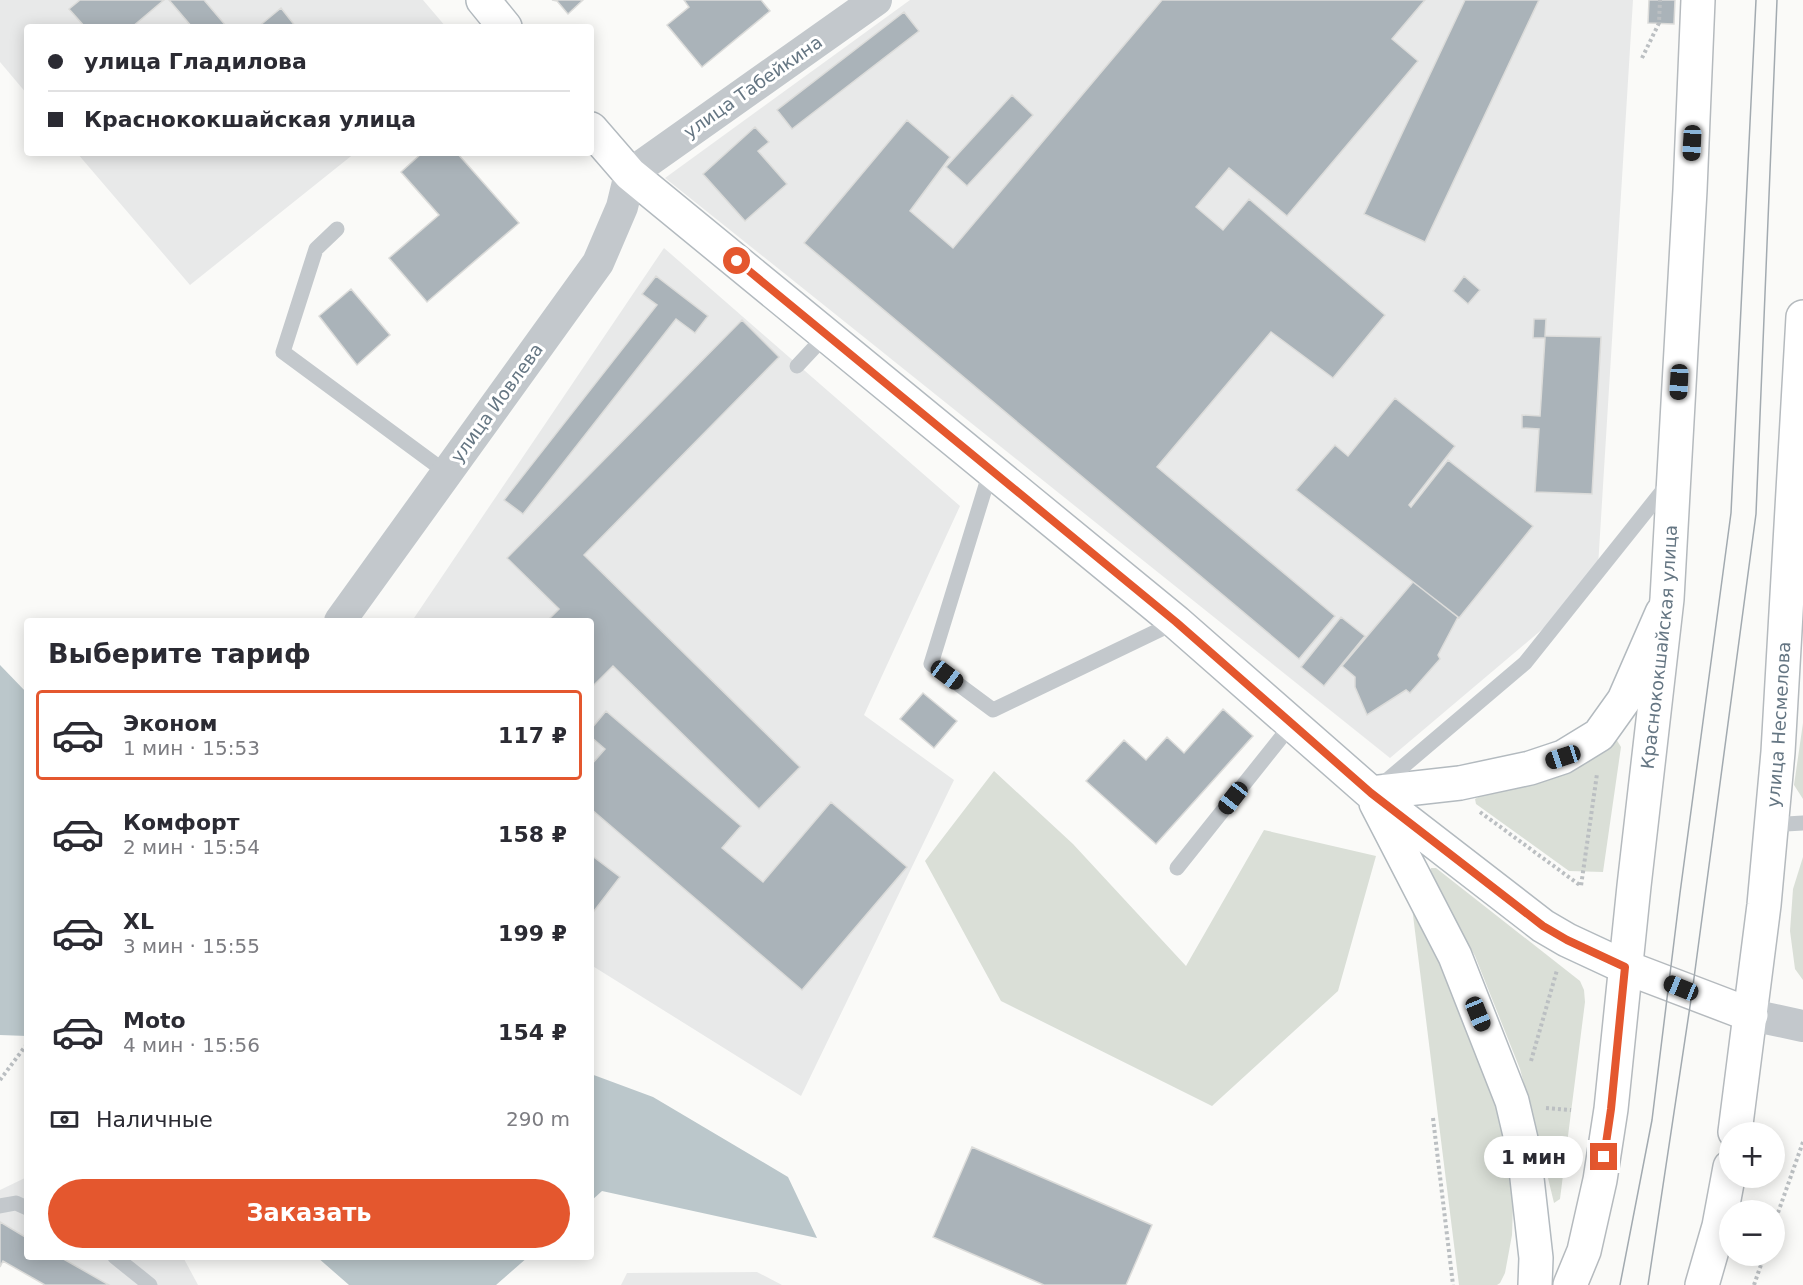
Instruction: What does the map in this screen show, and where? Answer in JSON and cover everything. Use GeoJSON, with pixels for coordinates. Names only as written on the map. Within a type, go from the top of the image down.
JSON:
{"type":"FeatureCollection","features":[{"type":"Feature","properties":{"kind":"main road"},"geometry":{"type":"LineString","coordinates":[[483,0],[503,24]]}},
{"type":"Feature","properties":{"kind":"main road","name":"Краснококшайская улица"},"geometry":{"type":"LineString","coordinates":[[1570,1285],[1584,1251],[1600,1180],[1611,1109],[1667,599],[1690,190],[1698,0]]}},
{"type":"Feature","properties":{"kind":"main road"},"geometry":{"type":"LineString","coordinates":[[594,132],[630,174],[1176,622],[1371,793],[1543,926],[1625,967],[1751,1015]]}},
{"type":"Feature","properties":{"kind":"main road","name":"улица Несмелова"},"geometry":{"type":"LineString","coordinates":[[1736,1122],[1751,1015],[1787,824],[1778,752],[1803,317]]}},
{"type":"Feature","properties":{"kind":"main road"},"geometry":{"type":"LineString","coordinates":[[1371,793],[1460,783],[1530,768],[1563,757],[1599,735],[1624,700],[1667,599]]}},
{"type":"Feature","properties":{"kind":"main road"},"geometry":{"type":"LineString","coordinates":[[1778,752],[1803,640]]}},
{"type":"Feature","properties":{"kind":"main road"},"geometry":{"type":"LineString","coordinates":[[1371,793],[1455,956],[1512,1101],[1524,1152],[1536,1258],[1535,1285]]}},
{"type":"Feature","properties":{"kind":"main road"},"geometry":{"type":"LineString","coordinates":[[1702,1285],[1719,1226],[1726,1188]]}},
{"type":"Feature","properties":{"kind":"street","name":"улица Табейкина"},"geometry":{"type":"LineString","coordinates":[[630,174],[876,0]]}},
{"type":"Feature","properties":{"kind":"street","name":"улица Иовлева"},"geometry":{"type":"LineString","coordinates":[[342,618],[598,263],[622,207],[630,174]]}},
{"type":"Feature","properties":{"kind":"street"},"geometry":{"type":"LineString","coordinates":[[1751,1015],[1803,1026]]}},
{"type":"Feature","properties":{"kind":"lane"},"geometry":{"type":"LineString","coordinates":[[337,229],[316,249],[283,352],[447,473]]}},
{"type":"Feature","properties":{"kind":"lane"},"geometry":{"type":"LineString","coordinates":[[797,366],[826,335]]}},
{"type":"Feature","properties":{"kind":"lane"},"geometry":{"type":"LineString","coordinates":[[991,469],[931,664],[993,710],[1176,622]]}},
{"type":"Feature","properties":{"kind":"lane"},"geometry":{"type":"LineString","coordinates":[[1371,793],[1525,663],[1674,477]]}},
{"type":"Feature","properties":{"kind":"lane"},"geometry":{"type":"LineString","coordinates":[[1177,868],[1292,724]]}},
{"type":"Feature","properties":{"kind":"lane"},"geometry":{"type":"LineString","coordinates":[[0,1206],[16,1203],[24,1207]]}},
{"type":"Feature","properties":{"kind":"lane"},"geometry":{"type":"LineString","coordinates":[[119,1260],[150,1285]]}},
{"type":"Feature","properties":{"kind":"path"},"geometry":{"type":"LineString","coordinates":[[1642,58],[1659,23],[1660,0]]}},
{"type":"Feature","properties":{"kind":"path"},"geometry":{"type":"LineString","coordinates":[[1474,807],[1581,886],[1599,764]]}},
{"type":"Feature","properties":{"kind":"path"},"geometry":{"type":"LineString","coordinates":[[1530,1065],[1559,963]]}},
{"type":"Feature","properties":{"kind":"path"},"geometry":{"type":"LineString","coordinates":[[0,1080],[24,1048]]}},
{"type":"Feature","properties":{"kind":"path"},"geometry":{"type":"LineString","coordinates":[[1536,1107],[1571,1110]]}},
{"type":"Feature","properties":{"kind":"path"},"geometry":{"type":"LineString","coordinates":[[1433,1118],[1453,1285]]}},
{"type":"Feature","properties":{"kind":"path"},"geometry":{"type":"LineString","coordinates":[[1782,1200],[1803,1142]]}},
{"type":"Feature","properties":{"kind":"path"},"geometry":{"type":"LineString","coordinates":[[1754,1285],[1761,1266]]}},
{"type":"Feature","properties":{"kind":"shaded area"},"geometry":{"type":"Polygon","coordinates":[[[0,0],[423,0],[443,24],[24,24],[24,90],[0,62],[0,0]]]}},
{"type":"Feature","properties":{"kind":"shaded area"},"geometry":{"type":"Polygon","coordinates":[[[910,0],[1633,0],[1597,583],[1390,758],[665,178],[910,0]]]}},
{"type":"Feature","properties":{"kind":"shaded area"},"geometry":{"type":"Polygon","coordinates":[[[80,156],[351,156],[190,285],[80,156]]]}},
{"type":"Feature","properties":{"kind":"shaded area"},"geometry":{"type":"Polygon","coordinates":[[[664,248],[960,506],[864,715],[954,780],[801,1096],[594,967],[594,618],[414,618],[664,248]]]}},
{"type":"Feature","properties":{"kind":"shaded area"},"geometry":{"type":"Polygon","coordinates":[[[0,665],[24,690],[24,1036],[0,1035],[0,665]]]}},
{"type":"Feature","properties":{"kind":"shaded area"},"geometry":{"type":"Polygon","coordinates":[[[1803,723],[1803,799],[1794,785],[1803,723]]]}},
{"type":"Feature","properties":{"kind":"shaded area"},"geometry":{"type":"Polygon","coordinates":[[[1613,734],[1621,747],[1603,872],[1569,871],[1476,804],[1475,799],[1480,796],[1520,788],[1554,772],[1613,734]]]}},
{"type":"Feature","properties":{"kind":"shaded area"},"geometry":{"type":"Polygon","coordinates":[[[994,771],[1073,844],[1186,966],[1264,830],[1376,856],[1338,991],[1212,1106],[1001,1001],[925,861],[994,771]]]}},
{"type":"Feature","properties":{"kind":"shaded area"},"geometry":{"type":"Polygon","coordinates":[[[1803,857],[1803,980],[1795,969],[1790,931],[1793,889],[1803,857]]]}},
{"type":"Feature","properties":{"kind":"shaded area"},"geometry":{"type":"Polygon","coordinates":[[[1431,868],[1436,868],[1580,981],[1584,990],[1585,1002],[1560,1199],[1554,1203],[1520,1069],[1475,956],[1429,874],[1431,868]]]}},
{"type":"Feature","properties":{"kind":"shaded area"},"geometry":{"type":"Polygon","coordinates":[[[1409,883],[1491,1074],[1514,1176],[1512,1235],[1505,1273],[1497,1285],[1459,1285],[1409,883]]]}},
{"type":"Feature","properties":{"kind":"shaded area"},"geometry":{"type":"Polygon","coordinates":[[[594,1075],[653,1097],[788,1177],[817,1238],[602,1191],[594,1198],[594,1075]]]}},
{"type":"Feature","properties":{"kind":"shaded area"},"geometry":{"type":"Polygon","coordinates":[[[24,1178],[24,1260],[185,1260],[198,1285],[45,1285],[3,1261],[0,1267],[0,1190],[24,1178]]]}},
{"type":"Feature","properties":{"kind":"shaded area"},"geometry":{"type":"Polygon","coordinates":[[[320,1260],[525,1260],[496,1285],[349,1285],[320,1260]]]}},
{"type":"Feature","properties":{"kind":"shaded area"},"geometry":{"type":"Polygon","coordinates":[[[757,1272],[782,1285],[621,1285],[627,1273],[757,1272]]]}},
{"type":"Feature","properties":{"kind":"building"},"geometry":{"type":"Polygon","coordinates":[[[80,0],[164,0],[136,24],[82,24],[69,9],[80,0]]]}},
{"type":"Feature","properties":{"kind":"building"},"geometry":{"type":"Polygon","coordinates":[[[169,0],[204,0],[224,24],[189,24],[169,0]]]}},
{"type":"Feature","properties":{"kind":"building"},"geometry":{"type":"Polygon","coordinates":[[[552,0],[583,0],[568,14],[557,1],[552,0]]]}},
{"type":"Feature","properties":{"kind":"building"},"geometry":{"type":"Polygon","coordinates":[[[684,0],[761,0],[770,11],[702,67],[667,25],[689,7],[684,0]]]}},
{"type":"Feature","properties":{"kind":"building"},"geometry":{"type":"Polygon","coordinates":[[[1162,0],[1425,0],[1392,39],[1418,61],[1287,216],[1229,168],[1196,207],[1223,230],[1249,199],[1385,315],[1333,378],[1271,332],[1157,467],[1335,616],[1299,659],[804,243],[907,120],[950,157],[910,211],[953,248],[1162,0]]]}},
{"type":"Feature","properties":{"kind":"building"},"geometry":{"type":"Polygon","coordinates":[[[1465,0],[1539,0],[1425,242],[1364,214],[1465,0]]]}},
{"type":"Feature","properties":{"kind":"building"},"geometry":{"type":"Polygon","coordinates":[[[1649,0],[1675,0],[1674,24],[1648,23],[1649,0]]]}},
{"type":"Feature","properties":{"kind":"building"},"geometry":{"type":"Polygon","coordinates":[[[281,8],[294,24],[262,24],[281,8]]]}},
{"type":"Feature","properties":{"kind":"building"},"geometry":{"type":"Polygon","coordinates":[[[904,12],[919,31],[792,129],[777,110],[904,12]]]}},
{"type":"Feature","properties":{"kind":"building"},"geometry":{"type":"Polygon","coordinates":[[[1012,95],[1033,115],[967,186],[946,167],[1012,95]]]}},
{"type":"Feature","properties":{"kind":"building"},"geometry":{"type":"Polygon","coordinates":[[[755,127],[769,142],[758,151],[787,184],[745,221],[703,174],[755,127]]]}},
{"type":"Feature","properties":{"kind":"building"},"geometry":{"type":"Polygon","coordinates":[[[419,156],[460,156],[519,223],[427,302],[389,258],[439,215],[401,172],[419,156]]]}},
{"type":"Feature","properties":{"kind":"building"},"geometry":{"type":"Polygon","coordinates":[[[656,276],[708,316],[695,333],[676,319],[523,514],[504,500],[657,305],[642,294],[656,276]]]}},
{"type":"Feature","properties":{"kind":"building"},"geometry":{"type":"Polygon","coordinates":[[[1464,276],[1480,290],[1468,304],[1453,291],[1464,276]]]}},
{"type":"Feature","properties":{"kind":"building"},"geometry":{"type":"Polygon","coordinates":[[[351,289],[390,335],[357,365],[319,316],[351,289]]]}},
{"type":"Feature","properties":{"kind":"building"},"geometry":{"type":"Polygon","coordinates":[[[1534,319],[1546,319],[1545,336],[1601,337],[1592,494],[1535,492],[1539,429],[1522,428],[1522,415],[1540,416],[1545,338],[1533,338],[1534,319]]]}},
{"type":"Feature","properties":{"kind":"building"},"geometry":{"type":"Polygon","coordinates":[[[742,320],[779,357],[584,555],[800,767],[759,809],[613,666],[594,685],[594,618],[550,618],[559,609],[507,558],[742,320]]]}},
{"type":"Feature","properties":{"kind":"building"},"geometry":{"type":"Polygon","coordinates":[[[1395,398],[1455,446],[1409,505],[1411,507],[1448,460],[1533,526],[1459,618],[1296,490],[1335,445],[1348,456],[1395,398]]]}},
{"type":"Feature","properties":{"kind":"building"},"geometry":{"type":"Polygon","coordinates":[[[1413,582],[1458,617],[1438,655],[1440,659],[1410,693],[1406,690],[1367,715],[1355,687],[1355,677],[1342,666],[1413,582]]]}},
{"type":"Feature","properties":{"kind":"building"},"geometry":{"type":"Polygon","coordinates":[[[1341,617],[1365,636],[1324,686],[1301,667],[1341,617]]]}},
{"type":"Feature","properties":{"kind":"building"},"geometry":{"type":"Polygon","coordinates":[[[923,693],[957,721],[934,748],[900,719],[923,693]]]}},
{"type":"Feature","properties":{"kind":"building"},"geometry":{"type":"Polygon","coordinates":[[[1223,709],[1253,736],[1156,844],[1086,781],[1124,740],[1146,760],[1167,737],[1184,753],[1223,709]]]}},
{"type":"Feature","properties":{"kind":"building"},"geometry":{"type":"Polygon","coordinates":[[[606,711],[741,826],[722,848],[763,882],[831,802],[907,867],[802,990],[594,812],[594,762],[605,749],[594,740],[594,725],[606,711]]]}},
{"type":"Feature","properties":{"kind":"building"},"geometry":{"type":"Polygon","coordinates":[[[594,857],[620,877],[594,911],[594,857]]]}},
{"type":"Feature","properties":{"kind":"building"},"geometry":{"type":"Polygon","coordinates":[[[972,1147],[1152,1225],[1126,1285],[1044,1285],[933,1237],[972,1147]]]}},
{"type":"Feature","properties":{"kind":"building"},"geometry":{"type":"Polygon","coordinates":[[[0,1222],[24,1236],[24,1260],[65,1260],[109,1285],[45,1285],[3,1261],[0,1267],[0,1222]]]}},
{"type":"Feature","properties":{"kind":"tram line"},"geometry":{"type":"LineString","coordinates":[[1620,1285],[1652,1120],[1731,513],[1756,0]]}},
{"type":"Feature","properties":{"kind":"tram line"},"geometry":{"type":"LineString","coordinates":[[1648,1285],[1692,993],[1756,514],[1777,0]]}},
{"type":"Feature","properties":{"kind":"route"},"geometry":{"type":"LineString","coordinates":[[737,261],[1176,622],[1371,793],[1543,926],[1625,967],[1604,1157]]}}]}
